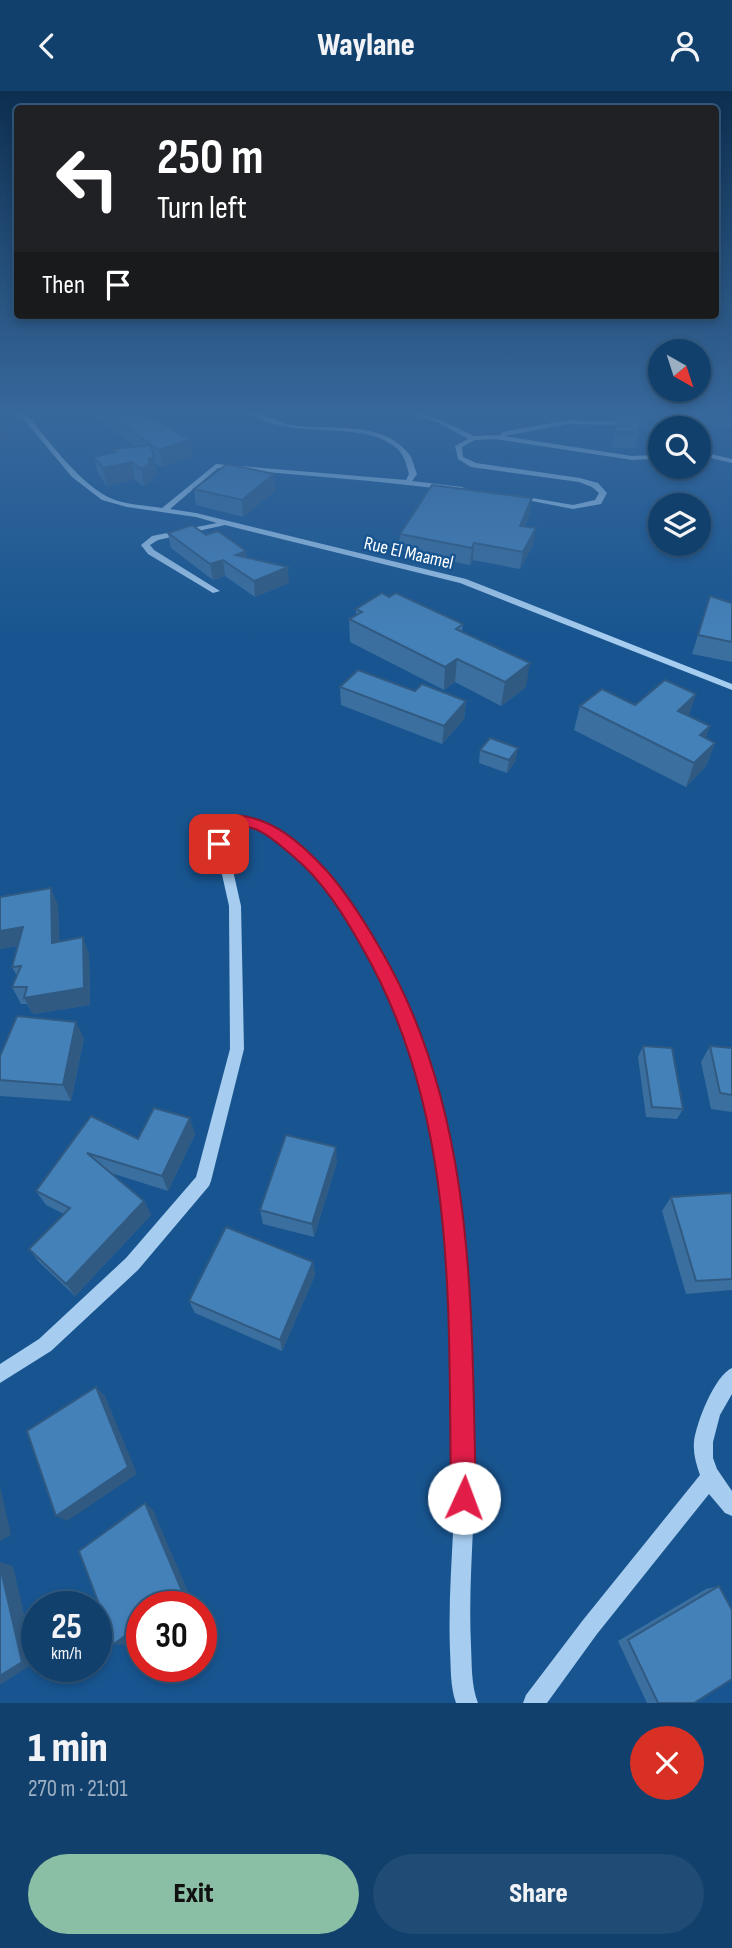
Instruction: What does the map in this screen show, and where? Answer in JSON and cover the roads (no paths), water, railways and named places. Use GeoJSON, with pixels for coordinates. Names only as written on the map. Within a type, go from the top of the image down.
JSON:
{"type":"FeatureCollection","features":[{"type":"Feature","properties":{"kind":"street","name":"Rue El Maamel"},"geometry":{"type":"LineString","coordinates":[[87,485],[97,493],[127,505],[165,509],[229,523],[463,581],[732,687]]}},
{"type":"Feature","properties":{"kind":"street"},"geometry":{"type":"LineString","coordinates":[[165,509],[193,485]]}},
{"type":"Feature","properties":{"kind":"street"},"geometry":{"type":"LineString","coordinates":[[431,485],[471,491]]}},
{"type":"Feature","properties":{"kind":"street"},"geometry":{"type":"LineString","coordinates":[[505,495],[573,507],[592,505],[598,502],[603,493],[595,485]]}},
{"type":"Feature","properties":{"kind":"street"},"geometry":{"type":"LineString","coordinates":[[216,591],[151,552],[145,545],[149,540],[169,534],[229,523]]}},
{"type":"Feature","properties":{"kind":"street"},"geometry":{"type":"LineString","coordinates":[[0,1374],[45,1345],[132,1264],[203,1181],[237,1049],[235,906],[219,834],[222,828],[234,821],[260,825],[285,839],[305,858],[336,892],[356,922],[396,991],[433,1100],[449,1177],[459,1300],[465,1471],[457,1605],[467,1703]]}},
{"type":"Feature","properties":{"kind":"street"},"geometry":{"type":"LineString","coordinates":[[732,1377],[707,1418],[703,1435],[704,1456],[711,1476],[732,1506]]}},
{"type":"Feature","properties":{"kind":"street"},"geometry":{"type":"LineString","coordinates":[[534,1703],[711,1476]]}}]}
